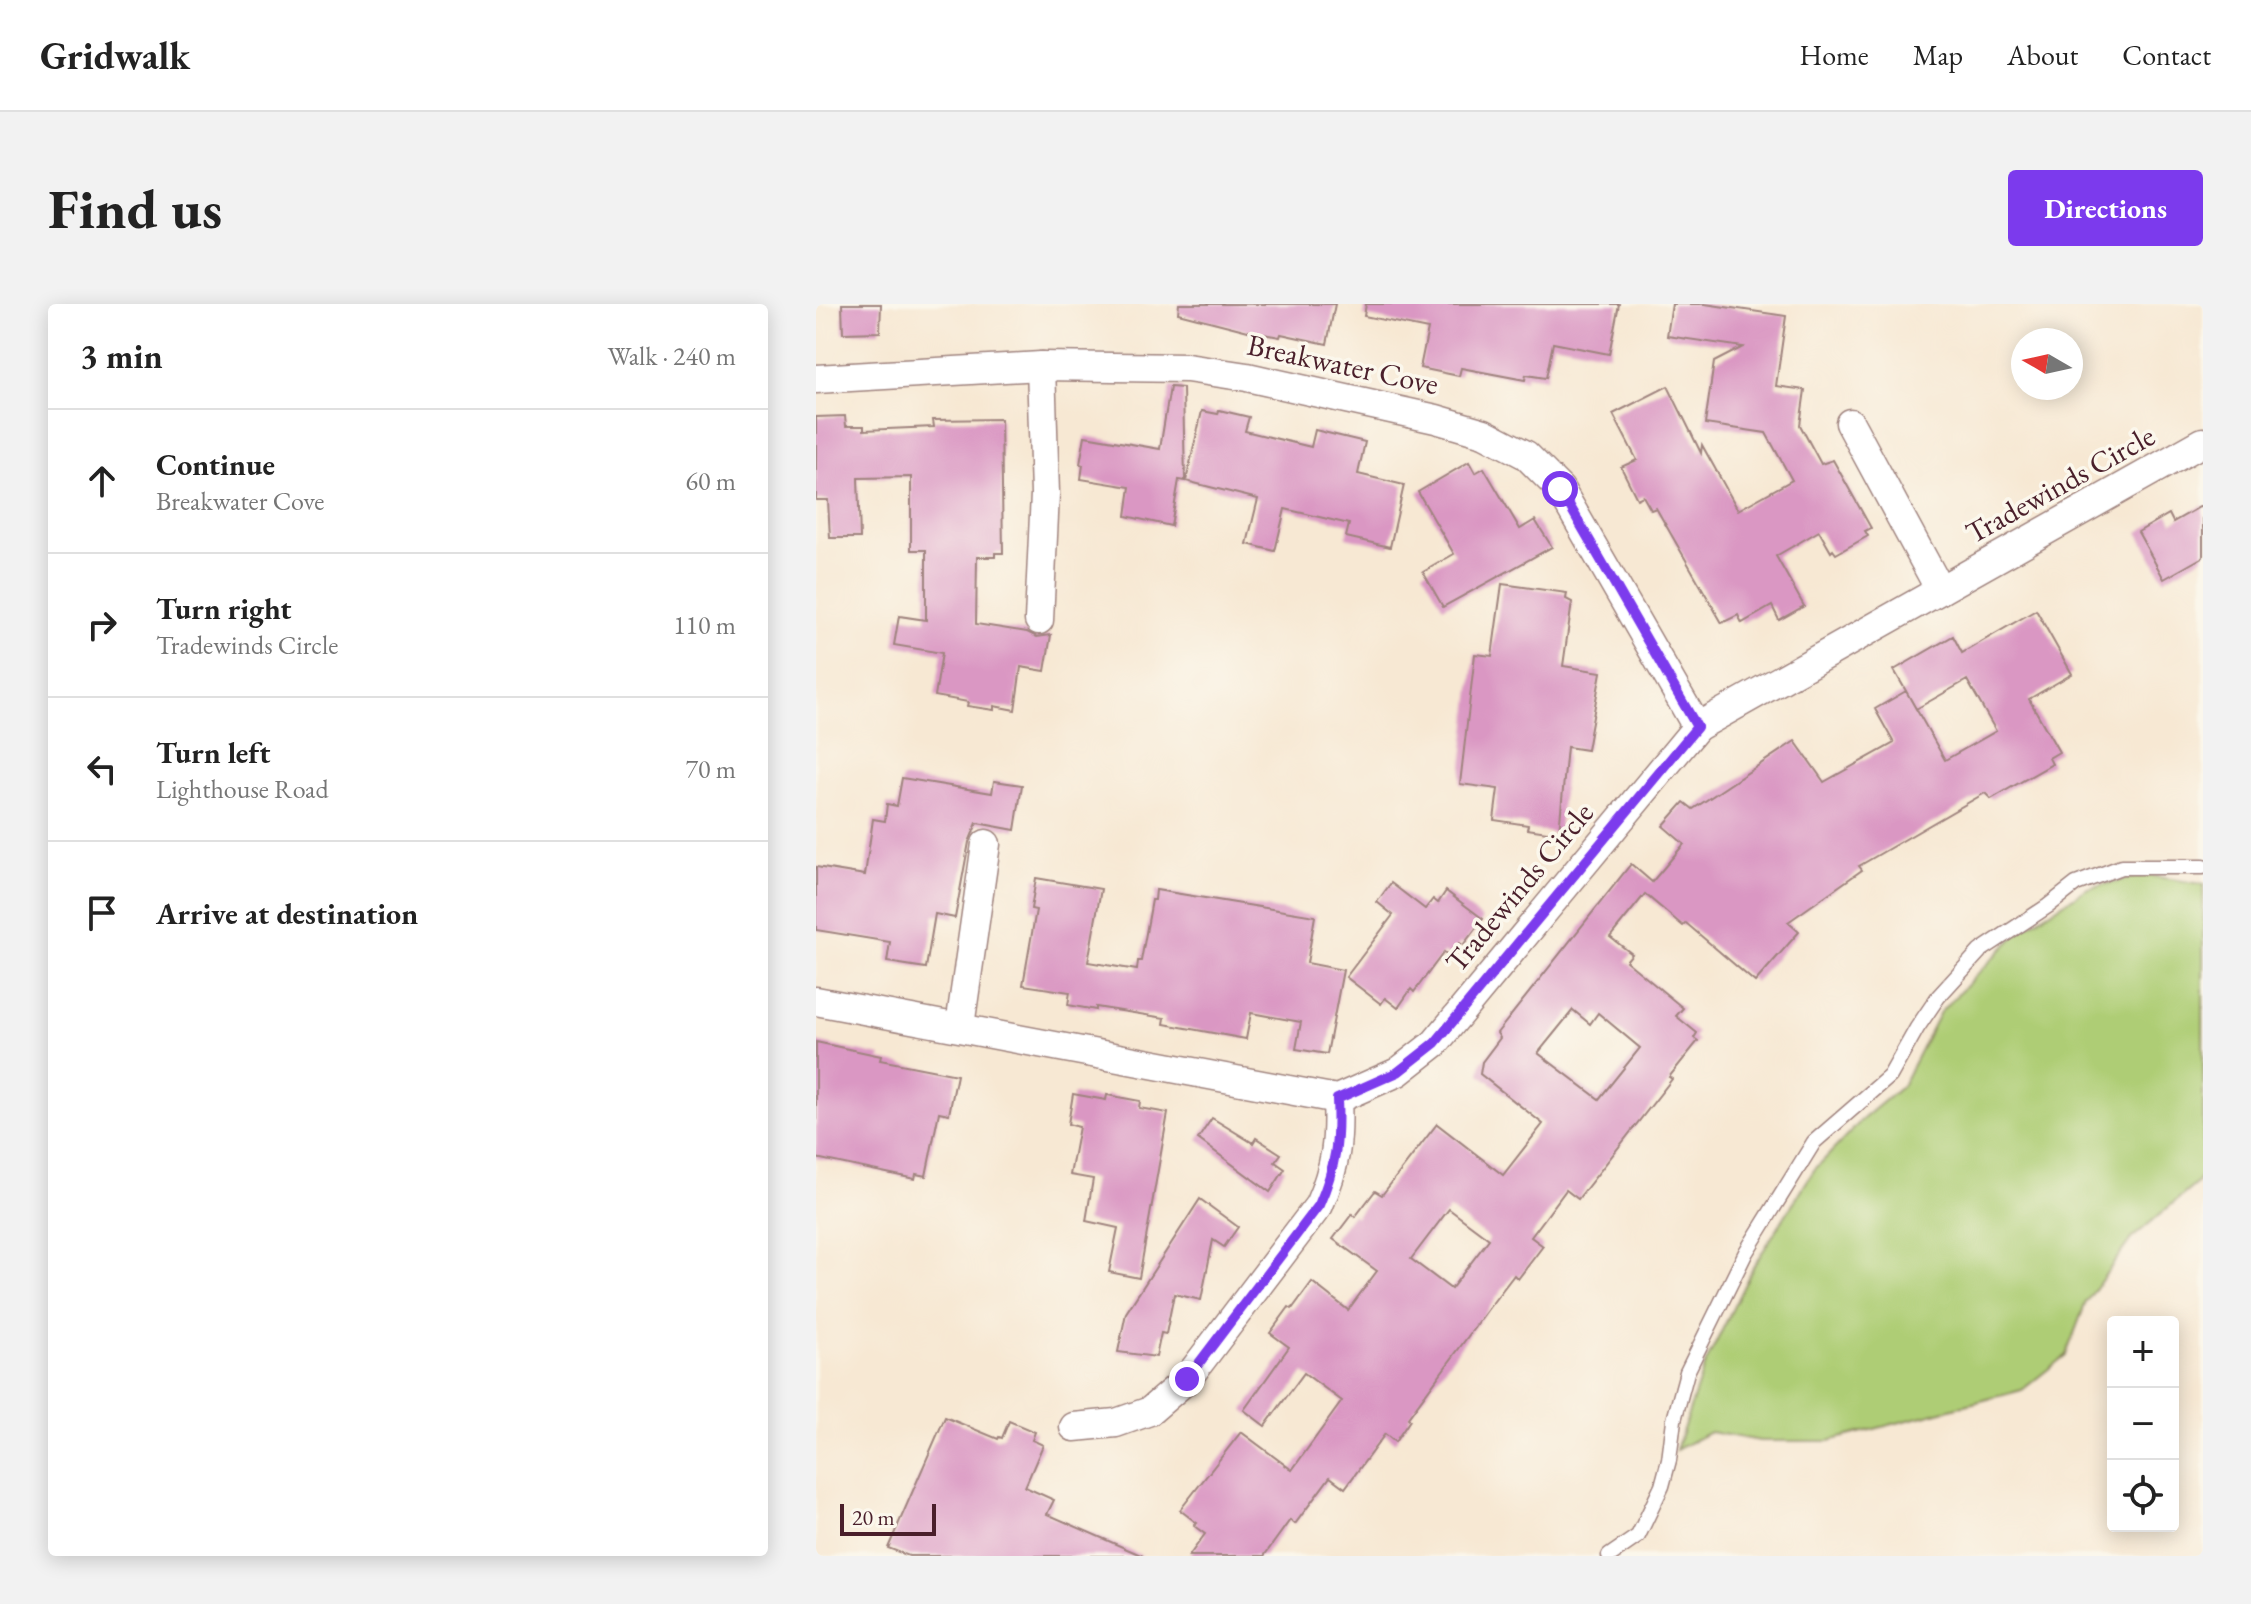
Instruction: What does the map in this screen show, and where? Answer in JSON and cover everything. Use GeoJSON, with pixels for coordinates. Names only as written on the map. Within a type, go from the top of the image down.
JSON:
{"type":"FeatureCollection","features":[{"type":"Feature","properties":{"kind":"street","name":"Breakwater Cove"},"geometry":{"type":"LineString","coordinates":[[816,379],[1041,366],[1187,368],[1247,377],[1436,419],[1484,433],[1526,455],[1560,489],[1697,727]]}},
{"type":"Feature","properties":{"kind":"street"},"geometry":{"type":"LineString","coordinates":[[1039,620],[1045,494],[1041,366]]}},
{"type":"Feature","properties":{"kind":"street"},"geometry":{"type":"LineString","coordinates":[[1850,423],[1940,590]]}},
{"type":"Feature","properties":{"kind":"street","name":"Tradewinds Circle"},"geometry":{"type":"LineString","coordinates":[[1337,1099],[1398,1072],[1435,1043],[1697,727],[2203,442]]}},
{"type":"Feature","properties":{"kind":"street"},"geometry":{"type":"LineString","coordinates":[[960,1026],[986,844]]}},
{"type":"Feature","properties":{"kind":"street"},"geometry":{"type":"LineString","coordinates":[[816,1001],[1337,1099],[1339,1136],[1333,1173],[1319,1205],[1187,1379],[1150,1411],[1116,1423],[1074,1427]]}},
{"type":"Feature","properties":{"kind":"lane"},"geometry":{"type":"LineString","coordinates":[[1609,1556],[1638,1536],[1662,1486],[1674,1420],[1687,1372],[1746,1252],[1814,1142],[1890,1076],[1938,997],[1980,951],[2076,884],[2121,867],[2203,867]]}},
{"type":"Feature","properties":{"kind":"green space"},"geometry":{"type":"Polygon","coordinates":[[[2145,875],[2203,884],[2203,1171],[2197,1183],[2131,1239],[2086,1302],[2066,1355],[2022,1390],[1829,1441],[1760,1441],[1710,1432],[1676,1450],[1704,1367],[1753,1267],[1814,1170],[1864,1118],[1902,1086],[1940,1012],[2021,930],[2088,888],[2145,875]]]}},
{"type":"Feature","properties":{"kind":"building"},"geometry":{"type":"Polygon","coordinates":[[[842,304],[881,304],[880,332],[843,333],[842,304]]]}},
{"type":"Feature","properties":{"kind":"building"},"geometry":{"type":"Polygon","coordinates":[[[1179,304],[1335,304],[1327,344],[1281,334],[1280,337],[1252,332],[1178,313],[1179,304]]]}},
{"type":"Feature","properties":{"kind":"building"},"geometry":{"type":"Polygon","coordinates":[[[1366,304],[1619,304],[1609,354],[1553,343],[1546,378],[1526,375],[1525,380],[1461,368],[1459,376],[1420,368],[1428,329],[1364,316],[1366,304]]]}},
{"type":"Feature","properties":{"kind":"building"},"geometry":{"type":"Polygon","coordinates":[[[1672,304],[1705,304],[1786,316],[1776,386],[1805,390],[1800,425],[1821,464],[1833,460],[1871,528],[1865,531],[1868,536],[1836,554],[1833,550],[1831,552],[1819,531],[1776,556],[1804,606],[1779,620],[1772,606],[1742,623],[1738,615],[1722,623],[1656,508],[1651,510],[1643,496],[1637,499],[1621,467],[1637,460],[1613,414],[1668,386],[1701,453],[1702,445],[1738,510],[1792,480],[1766,433],[1705,424],[1714,362],[1743,347],[1667,336],[1672,304]]]}},
{"type":"Feature","properties":{"kind":"building"},"geometry":{"type":"Polygon","coordinates":[[[1170,387],[1183,388],[1185,481],[1179,480],[1171,526],[1126,516],[1130,487],[1081,479],[1083,465],[1080,464],[1085,436],[1160,449],[1170,387]]]}},
{"type":"Feature","properties":{"kind":"building"},"geometry":{"type":"Polygon","coordinates":[[[1219,410],[1249,417],[1245,431],[1311,447],[1315,430],[1365,442],[1358,474],[1404,485],[1390,547],[1346,537],[1349,524],[1285,509],[1275,551],[1247,544],[1258,499],[1186,481],[1202,411],[1218,414],[1219,410]]]}},
{"type":"Feature","properties":{"kind":"building"},"geometry":{"type":"Polygon","coordinates":[[[845,416],[846,426],[864,426],[864,430],[934,427],[933,420],[1001,419],[1003,553],[995,553],[995,557],[977,557],[976,624],[1027,632],[1037,637],[1051,635],[1045,671],[1021,667],[1015,710],[967,706],[968,702],[935,696],[942,653],[894,645],[899,616],[926,620],[926,550],[911,550],[911,477],[858,478],[860,538],[830,538],[828,500],[816,500],[816,417],[845,416]]]}},
{"type":"Feature","properties":{"kind":"building"},"geometry":{"type":"Polygon","coordinates":[[[1469,462],[1475,473],[1484,468],[1520,529],[1535,520],[1552,547],[1443,607],[1423,572],[1454,554],[1418,492],[1469,462]]]}},
{"type":"Feature","properties":{"kind":"building"},"geometry":{"type":"Polygon","coordinates":[[[2203,505],[2203,557],[2164,579],[2138,532],[2169,514],[2173,522],[2203,505]]]}},
{"type":"Feature","properties":{"kind":"building"},"geometry":{"type":"Polygon","coordinates":[[[1502,584],[1567,593],[1566,599],[1572,602],[1563,666],[1601,672],[1587,750],[1567,747],[1559,832],[1527,829],[1528,825],[1494,820],[1498,789],[1460,784],[1475,654],[1492,656],[1502,584]]]}},
{"type":"Feature","properties":{"kind":"building"},"geometry":{"type":"Polygon","coordinates":[[[2036,610],[2072,674],[2029,699],[2059,752],[2049,758],[2052,764],[1991,799],[1985,793],[1859,866],[1862,870],[1788,922],[1799,932],[1755,982],[1686,923],[1683,926],[1645,894],[1610,937],[1632,954],[1626,961],[1683,1008],[1676,1016],[1697,1033],[1694,1038],[1698,1041],[1669,1077],[1672,1079],[1578,1199],[1566,1190],[1531,1237],[1543,1246],[1518,1279],[1514,1275],[1491,1305],[1408,1418],[1410,1420],[1395,1442],[1385,1434],[1345,1488],[1330,1477],[1295,1524],[1290,1520],[1264,1556],[1189,1556],[1205,1534],[1180,1510],[1241,1432],[1292,1470],[1342,1401],[1304,1373],[1265,1426],[1244,1410],[1289,1347],[1270,1333],[1312,1282],[1348,1310],[1377,1271],[1333,1239],[1352,1214],[1355,1217],[1375,1191],[1382,1195],[1437,1124],[1503,1175],[1543,1124],[1480,1074],[1482,1062],[1500,1038],[1497,1033],[1631,864],[1652,882],[1684,844],[1663,826],[1684,802],[1693,809],[1795,741],[1824,782],[1894,743],[1875,709],[1906,691],[1894,670],[1953,636],[1962,653],[2036,610]],[[1967,680],[1916,709],[1945,760],[1996,731],[1967,680]],[[1573,1010],[1538,1053],[1599,1099],[1640,1048],[1598,1013],[1590,1024],[1573,1010]],[[1449,1209],[1411,1259],[1451,1289],[1489,1239],[1449,1209]]]}},
{"type":"Feature","properties":{"kind":"building"},"geometry":{"type":"Polygon","coordinates":[[[902,778],[992,793],[994,781],[1022,785],[1015,830],[977,823],[969,842],[955,918],[935,914],[926,968],[887,962],[890,942],[816,930],[816,867],[865,875],[873,819],[885,821],[887,804],[897,806],[902,778]]]}},
{"type":"Feature","properties":{"kind":"building"},"geometry":{"type":"Polygon","coordinates":[[[1036,878],[1101,889],[1088,962],[1137,970],[1156,890],[1315,916],[1307,963],[1343,970],[1327,1054],[1296,1049],[1301,1022],[1251,1013],[1246,1039],[1164,1024],[1165,1018],[1068,1005],[1070,992],[1023,985],[1036,910],[1031,909],[1036,878]]]}},
{"type":"Feature","properties":{"kind":"building"},"geometry":{"type":"Polygon","coordinates":[[[1391,883],[1425,909],[1433,899],[1438,903],[1446,891],[1483,919],[1450,957],[1444,952],[1398,1008],[1385,998],[1381,1004],[1346,977],[1393,915],[1377,902],[1391,883]]]}},
{"type":"Feature","properties":{"kind":"building"},"geometry":{"type":"Polygon","coordinates":[[[816,1042],[881,1056],[880,1060],[957,1075],[949,1114],[939,1112],[926,1176],[916,1174],[915,1179],[816,1158],[816,1042]]]}},
{"type":"Feature","properties":{"kind":"building"},"geometry":{"type":"Polygon","coordinates":[[[1073,1094],[1106,1100],[1107,1095],[1140,1101],[1139,1108],[1168,1113],[1139,1278],[1109,1272],[1118,1228],[1086,1221],[1093,1179],[1070,1175],[1079,1127],[1068,1124],[1073,1094]]]}},
{"type":"Feature","properties":{"kind":"building"},"geometry":{"type":"Polygon","coordinates":[[[1212,1118],[1253,1143],[1256,1138],[1281,1154],[1275,1162],[1285,1169],[1270,1192],[1198,1139],[1212,1118]]]}},
{"type":"Feature","properties":{"kind":"building"},"geometry":{"type":"Polygon","coordinates":[[[1200,1199],[1238,1227],[1224,1247],[1213,1240],[1201,1300],[1174,1294],[1166,1334],[1161,1333],[1156,1357],[1118,1352],[1126,1313],[1200,1199]]]}},
{"type":"Feature","properties":{"kind":"building"},"geometry":{"type":"Polygon","coordinates":[[[945,1417],[998,1439],[1002,1438],[1009,1421],[1035,1432],[1032,1440],[1043,1445],[1025,1487],[1054,1500],[1047,1514],[1143,1556],[909,1556],[888,1548],[945,1417]]]}},
{"type":"Feature","properties":{"kind":"route"},"geometry":{"type":"LineString","coordinates":[[1187,1379],[1319,1205],[1333,1173],[1339,1136],[1337,1099],[1398,1072],[1435,1043],[1697,727],[1560,489]]}}]}
